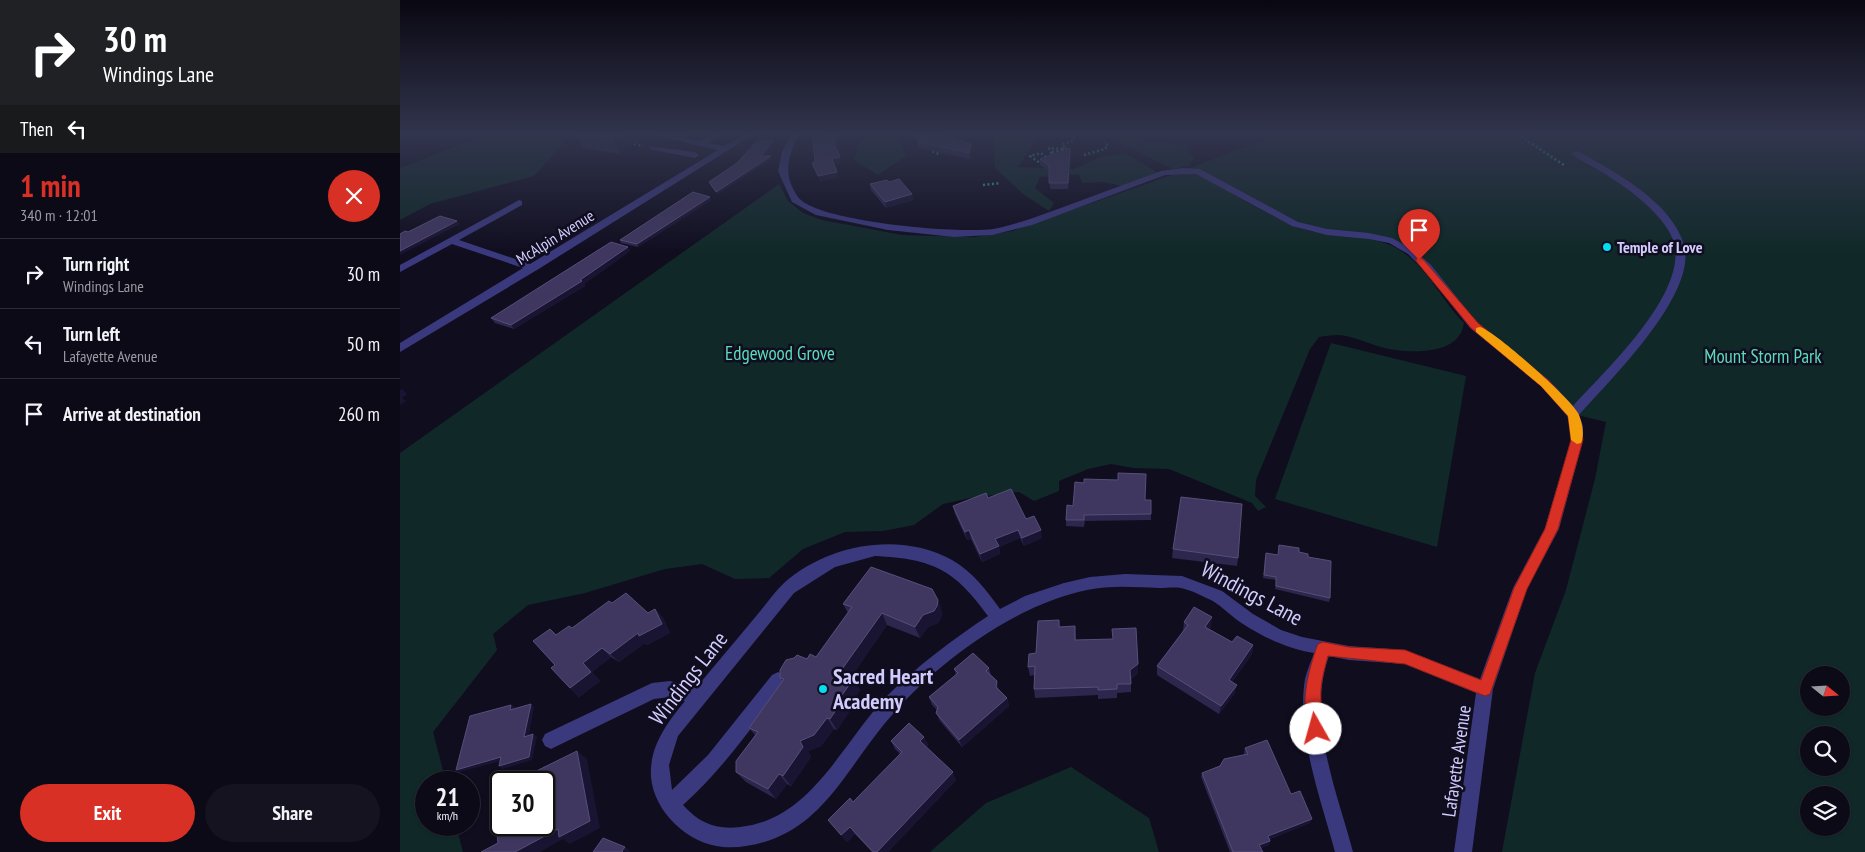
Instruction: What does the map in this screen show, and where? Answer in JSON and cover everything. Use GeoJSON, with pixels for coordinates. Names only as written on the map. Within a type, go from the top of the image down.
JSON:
{"type":"FeatureCollection","features":[{"type":"Feature","properties":{"kind":"street","name":"McAlpin Avenue"},"geometry":{"type":"LineString","coordinates":[[400,348],[685,174]]}},
{"type":"Feature","properties":{"kind":"street"},"geometry":{"type":"LineString","coordinates":[[783,174],[795,200],[819,213],[888,227],[954,234],[992,232],[1030,223],[1162,174]]}},
{"type":"Feature","properties":{"kind":"street"},"geometry":{"type":"LineString","coordinates":[[1203,174],[1295,224],[1327,232],[1369,236],[1392,241],[1411,252],[1427,267],[1474,326],[1545,383],[1573,414],[1656,314],[1676,282],[1681,261],[1679,242],[1665,219],[1639,193],[1612,174]]}},
{"type":"Feature","properties":{"kind":"street"},"geometry":{"type":"LineString","coordinates":[[400,269],[519,203]]}},
{"type":"Feature","properties":{"kind":"street"},"geometry":{"type":"LineString","coordinates":[[451,242],[533,268]]}},
{"type":"Feature","properties":{"kind":"street","name":"Lafayette Avenue"},"geometry":{"type":"LineString","coordinates":[[1463,852],[1485,689],[1520,588],[1552,529],[1577,440],[1573,414]]}},
{"type":"Feature","properties":{"kind":"street","name":"Windings Lane"},"geometry":{"type":"LineString","coordinates":[[998,618],[977,588],[961,573],[942,562],[921,554],[899,550],[875,550],[850,554],[832,560],[807,574],[789,588],[672,730],[660,756],[659,772],[664,795],[676,814],[702,833],[720,838],[760,835],[789,822],[818,798],[870,726],[892,703],[920,675],[969,637],[998,618],[1030,601],[1064,589],[1107,581],[1161,580],[1182,582],[1206,591],[1276,635],[1323,649],[1405,657],[1485,689]]}},
{"type":"Feature","properties":{"kind":"street"},"geometry":{"type":"LineString","coordinates":[[1323,649],[1313,680],[1313,702],[1318,743],[1344,852]]}},
{"type":"Feature","properties":{"kind":"street"},"geometry":{"type":"LineString","coordinates":[[670,804],[701,778],[778,680]]}},
{"type":"Feature","properties":{"kind":"street"},"geometry":{"type":"LineString","coordinates":[[551,740],[652,691],[670,689],[699,697]]}},
{"type":"Feature","properties":{"kind":"path"},"geometry":{"type":"LineString","coordinates":[[983,185],[1000,183]]}},
{"type":"Feature","properties":{"kind":"green space"},"geometry":{"type":"Polygon","coordinates":[[[400,174],[536,174],[534,176],[430,204],[400,220],[400,174]]]}},
{"type":"Feature","properties":{"kind":"green space"},"geometry":{"type":"Polygon","coordinates":[[[1001,174],[1157,174],[1122,186],[1103,182],[1082,183],[1079,174],[1040,177],[1035,188],[1054,203],[1049,211],[1023,194],[1001,174]]]}},
{"type":"Feature","properties":{"kind":"green space","name":"Mount Storm Park"},"geometry":{"type":"Polygon","coordinates":[[[1202,174],[1865,174],[1865,852],[1502,852],[1535,673],[1566,590],[1595,479],[1606,422],[1573,414],[1474,326],[1427,267],[1392,241],[1310,228],[1202,174]]]}},
{"type":"Feature","properties":{"kind":"green space","name":"Edgewood Grove"},"geometry":{"type":"Polygon","coordinates":[[[1172,175],[1199,175],[1263,211],[1295,226],[1321,233],[1374,240],[1398,249],[1426,274],[1464,323],[1461,333],[1447,346],[1426,351],[1388,349],[1345,336],[1319,337],[1310,349],[1256,480],[1255,496],[1266,507],[1258,511],[1252,503],[1169,469],[1133,468],[1111,464],[1088,469],[1059,481],[1059,491],[1034,501],[1019,492],[970,498],[943,504],[914,525],[883,531],[845,532],[803,549],[769,578],[735,579],[702,564],[665,569],[585,593],[528,605],[493,634],[497,650],[433,732],[443,771],[415,771],[415,836],[459,836],[463,852],[400,852],[400,453],[779,184],[788,201],[803,213],[822,220],[902,235],[974,237],[1012,231],[1172,175]]]}},
{"type":"Feature","properties":{"kind":"green space"},"geometry":{"type":"Polygon","coordinates":[[[1331,343],[1466,376],[1437,547],[1275,499],[1331,343]]]}},
{"type":"Feature","properties":{"kind":"green space"},"geometry":{"type":"Polygon","coordinates":[[[1071,767],[1149,818],[1159,852],[930,852],[986,803],[1071,767]]]}},
{"type":"Feature","properties":{"kind":"building"},"geometry":{"type":"Polygon","coordinates":[[[721,174],[744,174],[716,192],[709,182],[721,174]]]}},
{"type":"Feature","properties":{"kind":"building"},"geometry":{"type":"Polygon","coordinates":[[[1049,174],[1069,174],[1068,183],[1049,183],[1049,174]]]}},
{"type":"Feature","properties":{"kind":"building"},"geometry":{"type":"Polygon","coordinates":[[[899,179],[912,194],[885,202],[870,184],[887,180],[889,182],[899,179]]]}},
{"type":"Feature","properties":{"kind":"building"},"geometry":{"type":"Polygon","coordinates":[[[693,192],[710,197],[637,244],[620,240],[693,192]]]}},
{"type":"Feature","properties":{"kind":"building"},"geometry":{"type":"Polygon","coordinates":[[[440,216],[457,221],[400,251],[400,234],[440,216]]]}},
{"type":"Feature","properties":{"kind":"building"},"geometry":{"type":"Polygon","coordinates":[[[611,242],[628,247],[580,280],[582,281],[511,325],[491,318],[611,242]]]}},
{"type":"Feature","properties":{"kind":"building"},"geometry":{"type":"Polygon","coordinates":[[[1118,473],[1146,474],[1145,500],[1151,500],[1151,514],[1084,515],[1084,520],[1066,520],[1067,505],[1073,506],[1075,482],[1084,483],[1084,479],[1118,480],[1118,473]]]}},
{"type":"Feature","properties":{"kind":"building"},"geometry":{"type":"Polygon","coordinates":[[[1011,489],[1026,519],[1034,516],[1041,530],[1022,538],[1018,530],[995,539],[999,546],[980,554],[969,530],[965,532],[953,506],[986,493],[988,498],[1011,489]]]}},
{"type":"Feature","properties":{"kind":"building"},"geometry":{"type":"Polygon","coordinates":[[[1181,497],[1242,504],[1238,558],[1173,549],[1181,497]]]}},
{"type":"Feature","properties":{"kind":"building"},"geometry":{"type":"Polygon","coordinates":[[[1279,545],[1299,548],[1299,552],[1308,554],[1308,557],[1331,561],[1330,598],[1276,586],[1276,577],[1264,575],[1266,553],[1278,555],[1279,545]]]}},
{"type":"Feature","properties":{"kind":"building","name":"Sacred Heart Academy"},"geometry":{"type":"Polygon","coordinates":[[[871,567],[932,589],[938,600],[934,611],[923,615],[915,627],[882,613],[840,672],[854,678],[840,698],[842,701],[830,719],[827,718],[814,735],[800,741],[803,747],[783,776],[779,774],[768,789],[736,772],[736,761],[758,732],[749,728],[784,679],[780,678],[780,670],[786,660],[797,655],[807,659],[810,654],[816,657],[852,607],[843,604],[871,567]]]}},
{"type":"Feature","properties":{"kind":"building"},"geometry":{"type":"Polygon","coordinates":[[[626,593],[648,613],[655,609],[662,624],[639,636],[638,633],[610,654],[602,648],[583,663],[591,672],[570,688],[551,668],[555,665],[533,641],[550,629],[556,635],[569,626],[572,628],[609,601],[612,603],[626,593]]]}},
{"type":"Feature","properties":{"kind":"building"},"geometry":{"type":"Polygon","coordinates":[[[1194,607],[1212,617],[1205,627],[1232,642],[1237,636],[1253,645],[1229,680],[1237,685],[1221,706],[1157,666],[1188,625],[1184,622],[1194,607]]]}},
{"type":"Feature","properties":{"kind":"building"},"geometry":{"type":"Polygon","coordinates":[[[1059,620],[1059,627],[1075,626],[1075,640],[1113,639],[1112,629],[1136,628],[1138,664],[1130,670],[1131,684],[1117,684],[1117,689],[1098,690],[1098,687],[1034,689],[1035,666],[1028,667],[1029,654],[1036,653],[1038,621],[1059,620]]]}},
{"type":"Feature","properties":{"kind":"building"},"geometry":{"type":"Polygon","coordinates":[[[973,653],[989,668],[986,671],[997,681],[996,687],[1007,698],[959,740],[936,713],[938,707],[929,697],[958,673],[954,669],[973,653]]]}},
{"type":"Feature","properties":{"kind":"building"},"geometry":{"type":"Polygon","coordinates":[[[531,704],[524,737],[533,734],[529,757],[499,766],[501,757],[456,770],[470,716],[511,705],[510,710],[531,704]]]}},
{"type":"Feature","properties":{"kind":"building"},"geometry":{"type":"Polygon","coordinates":[[[909,723],[924,737],[920,741],[953,772],[877,852],[873,852],[850,827],[841,835],[828,820],[850,798],[853,802],[902,752],[891,741],[909,723]]]}},
{"type":"Feature","properties":{"kind":"building"},"geometry":{"type":"Polygon","coordinates":[[[1267,740],[1291,794],[1300,791],[1312,819],[1268,836],[1270,841],[1259,845],[1263,852],[1233,852],[1202,773],[1220,766],[1224,759],[1248,754],[1245,748],[1267,740]]]}},
{"type":"Feature","properties":{"kind":"building"},"geometry":{"type":"Polygon","coordinates":[[[577,751],[590,821],[559,837],[558,829],[555,831],[555,771],[536,771],[577,751]]]}},
{"type":"Feature","properties":{"kind":"building"},"geometry":{"type":"Polygon","coordinates":[[[497,836],[545,836],[515,852],[481,852],[498,843],[497,836]]]}},
{"type":"Feature","properties":{"kind":"building"},"geometry":{"type":"Polygon","coordinates":[[[603,838],[625,847],[623,852],[593,852],[603,838]]]}},
{"type":"Feature","properties":{"kind":"slow traffic"},"geometry":{"type":"LineString","coordinates":[[1480,330],[1545,383],[1573,414],[1577,426],[1577,440]]}},
{"type":"Feature","properties":{"kind":"place","name":"Temple of Love"},"geometry":{"type":"Point","coordinates":[1607,247]}},
{"type":"Feature","properties":{"kind":"place","name":"Sacred Heart Academy"},"geometry":{"type":"Point","coordinates":[823,689]}},
{"type":"Feature","properties":{"kind":"route"},"geometry":{"type":"LineString","coordinates":[[1316,729],[1313,680],[1323,649],[1405,657],[1485,689],[1520,588],[1552,529],[1577,440],[1577,426],[1573,414],[1545,383],[1474,326],[1427,267],[1419,260]]}}]}
